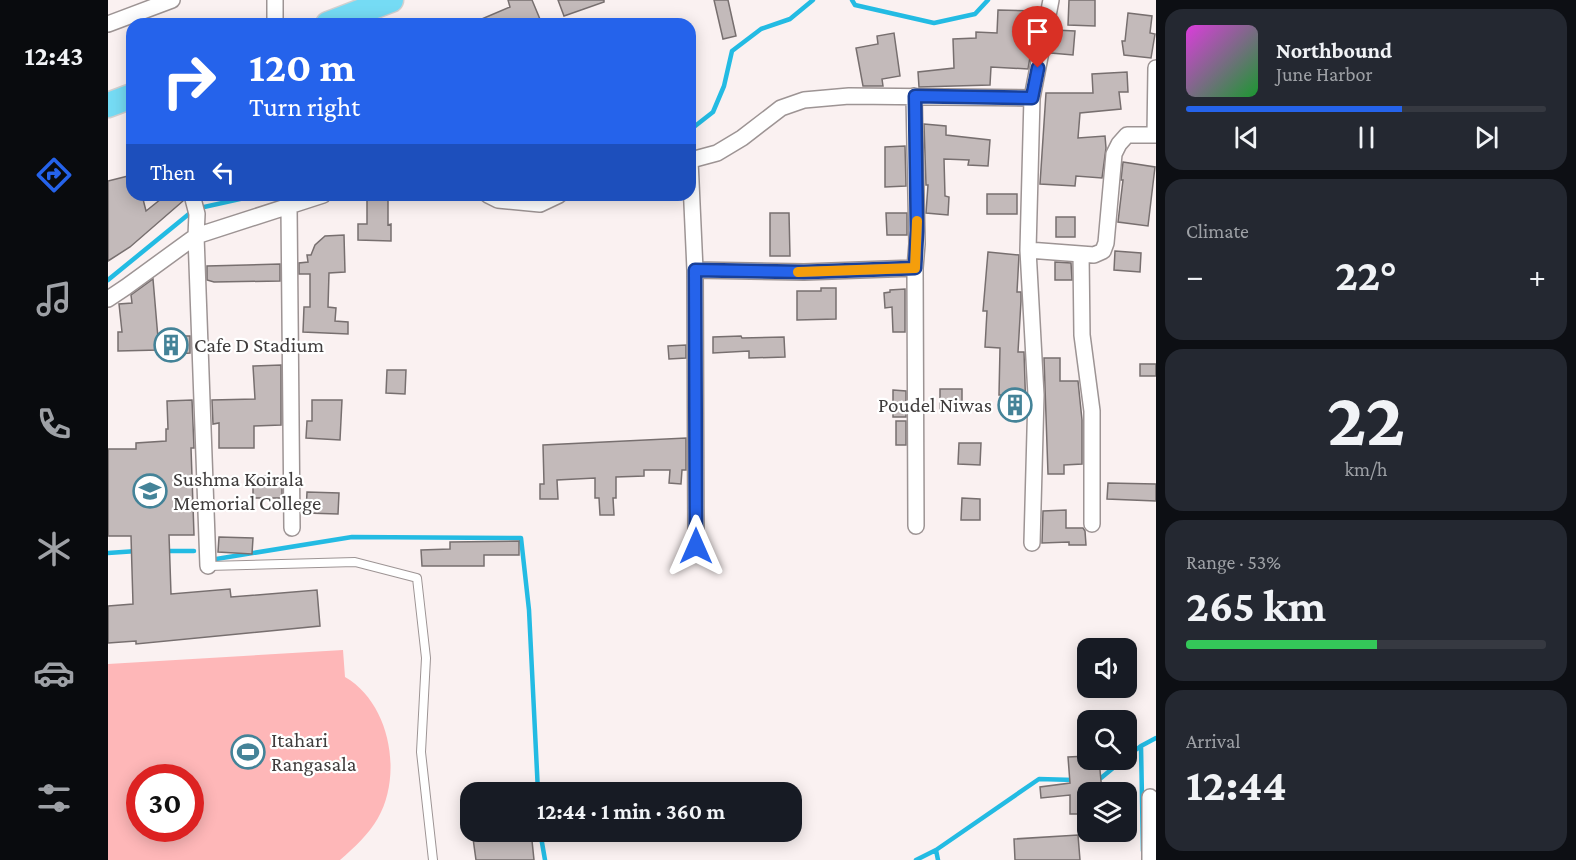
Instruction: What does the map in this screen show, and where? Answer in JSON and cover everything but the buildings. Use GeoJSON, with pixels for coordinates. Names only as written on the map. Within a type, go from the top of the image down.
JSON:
{"type":"FeatureCollection","features":[{"type":"Feature","properties":{"kind":"main road"},"geometry":{"type":"LineString","coordinates":[[338,18],[356,7],[391,0]]}},
{"type":"Feature","properties":{"kind":"main road"},"geometry":{"type":"LineString","coordinates":[[108,105],[126,98]]}},
{"type":"Feature","properties":{"kind":"street"},"geometry":{"type":"LineString","coordinates":[[108,24],[172,0]]}},
{"type":"Feature","properties":{"kind":"street"},"geometry":{"type":"LineString","coordinates":[[275,0],[275,18]]}},
{"type":"Feature","properties":{"kind":"street"},"geometry":{"type":"LineString","coordinates":[[1032,543],[1036,395],[1028,250],[1032,98],[1051,0]]}},
{"type":"Feature","properties":{"kind":"street"},"geometry":{"type":"LineString","coordinates":[[1028,250],[1094,255],[1103,250],[1106,243],[1114,154],[1127,135],[1155,135],[1156,68]]}},
{"type":"Feature","properties":{"kind":"street"},"geometry":{"type":"LineString","coordinates":[[696,159],[717,153],[742,138],[781,108],[804,100],[849,96],[1032,98]]}},
{"type":"Feature","properties":{"kind":"street"},"geometry":{"type":"LineString","coordinates":[[915,96],[916,526]]}},
{"type":"Feature","properties":{"kind":"street"},"geometry":{"type":"LineString","coordinates":[[194,201],[197,214],[208,566]]}},
{"type":"Feature","properties":{"kind":"street"},"geometry":{"type":"LineString","coordinates":[[108,298],[126,288],[196,236],[306,201]]}},
{"type":"Feature","properties":{"kind":"street"},"geometry":{"type":"LineString","coordinates":[[508,201],[540,204],[547,201]]}},
{"type":"Feature","properties":{"kind":"street"},"geometry":{"type":"LineString","coordinates":[[692,201],[695,270],[696,546]]}},
{"type":"Feature","properties":{"kind":"street"},"geometry":{"type":"LineString","coordinates":[[289,207],[292,528]]}},
{"type":"Feature","properties":{"kind":"street"},"geometry":{"type":"LineString","coordinates":[[1081,254],[1082,335],[1092,411],[1092,524]]}},
{"type":"Feature","properties":{"kind":"street"},"geometry":{"type":"LineString","coordinates":[[695,270],[804,272],[915,268]]}},
{"type":"Feature","properties":{"kind":"street"},"geometry":{"type":"LineString","coordinates":[[1150,797],[1150,860]]}},
{"type":"Feature","properties":{"kind":"lane"},"geometry":{"type":"LineString","coordinates":[[208,566],[355,562],[417,578],[426,658],[421,752],[433,860]]}},
{"type":"Feature","properties":{"kind":"shaded area","name":"Itahari Rangasala"},"geometry":{"type":"Polygon","coordinates":[[[343,650],[345,677],[373,704],[382,721],[388,741],[390,781],[386,800],[378,818],[361,840],[340,860],[108,860],[108,664],[343,650]]]}},
{"type":"Feature","properties":{"kind":"waterway"},"geometry":{"type":"LineString","coordinates":[[696,125],[713,112],[724,86],[732,51],[761,29],[790,19],[813,0]]}},
{"type":"Feature","properties":{"kind":"waterway"},"geometry":{"type":"LineString","coordinates":[[852,0],[855,5],[934,23],[975,14],[988,0]]}},
{"type":"Feature","properties":{"kind":"waterway"},"geometry":{"type":"LineString","coordinates":[[108,280],[195,209],[231,201]]}},
{"type":"Feature","properties":{"kind":"waterway"},"geometry":{"type":"LineString","coordinates":[[210,560],[352,537],[521,538],[529,610],[538,782]]}},
{"type":"Feature","properties":{"kind":"waterway"},"geometry":{"type":"LineString","coordinates":[[108,553],[137,551]]}},
{"type":"Feature","properties":{"kind":"waterway"},"geometry":{"type":"LineString","coordinates":[[164,551],[194,551]]}},
{"type":"Feature","properties":{"kind":"waterway"},"geometry":{"type":"LineString","coordinates":[[1137,749],[1156,738]]}},
{"type":"Feature","properties":{"kind":"waterway"},"geometry":{"type":"LineString","coordinates":[[1141,746],[1143,851]]}},
{"type":"Feature","properties":{"kind":"waterway"},"geometry":{"type":"LineString","coordinates":[[1095,779],[1101,778],[1111,770]]}},
{"type":"Feature","properties":{"kind":"waterway"},"geometry":{"type":"LineString","coordinates":[[916,860],[936,850],[1039,779],[1074,780]]}},
{"type":"Feature","properties":{"kind":"waterway"},"geometry":{"type":"LineString","coordinates":[[542,842],[545,860]]}},
{"type":"Feature","properties":{"kind":"waterway"},"geometry":{"type":"LineString","coordinates":[[936,850],[938,860]]}},
{"type":"Feature","properties":{"kind":"slow traffic"},"geometry":{"type":"LineString","coordinates":[[798,272],[915,268],[917,221]]}},
{"type":"Feature","properties":{"kind":"place","name":"Cafe D Stadium"},"geometry":{"type":"Point","coordinates":[171,345]}},
{"type":"Feature","properties":{"kind":"place","name":"Poudel Niwas"},"geometry":{"type":"Point","coordinates":[1015,405]}},
{"type":"Feature","properties":{"kind":"place","name":"Sushma Koirala Memorial College"},"geometry":{"type":"Point","coordinates":[150,491]}},
{"type":"Feature","properties":{"kind":"place","name":"Itahari Rangasala"},"geometry":{"type":"Point","coordinates":[248,752]}},
{"type":"Feature","properties":{"kind":"route"},"geometry":{"type":"LineString","coordinates":[[696,546],[695,270],[804,272],[915,268],[917,244],[915,96],[1032,98],[1038,68]]}}]}
